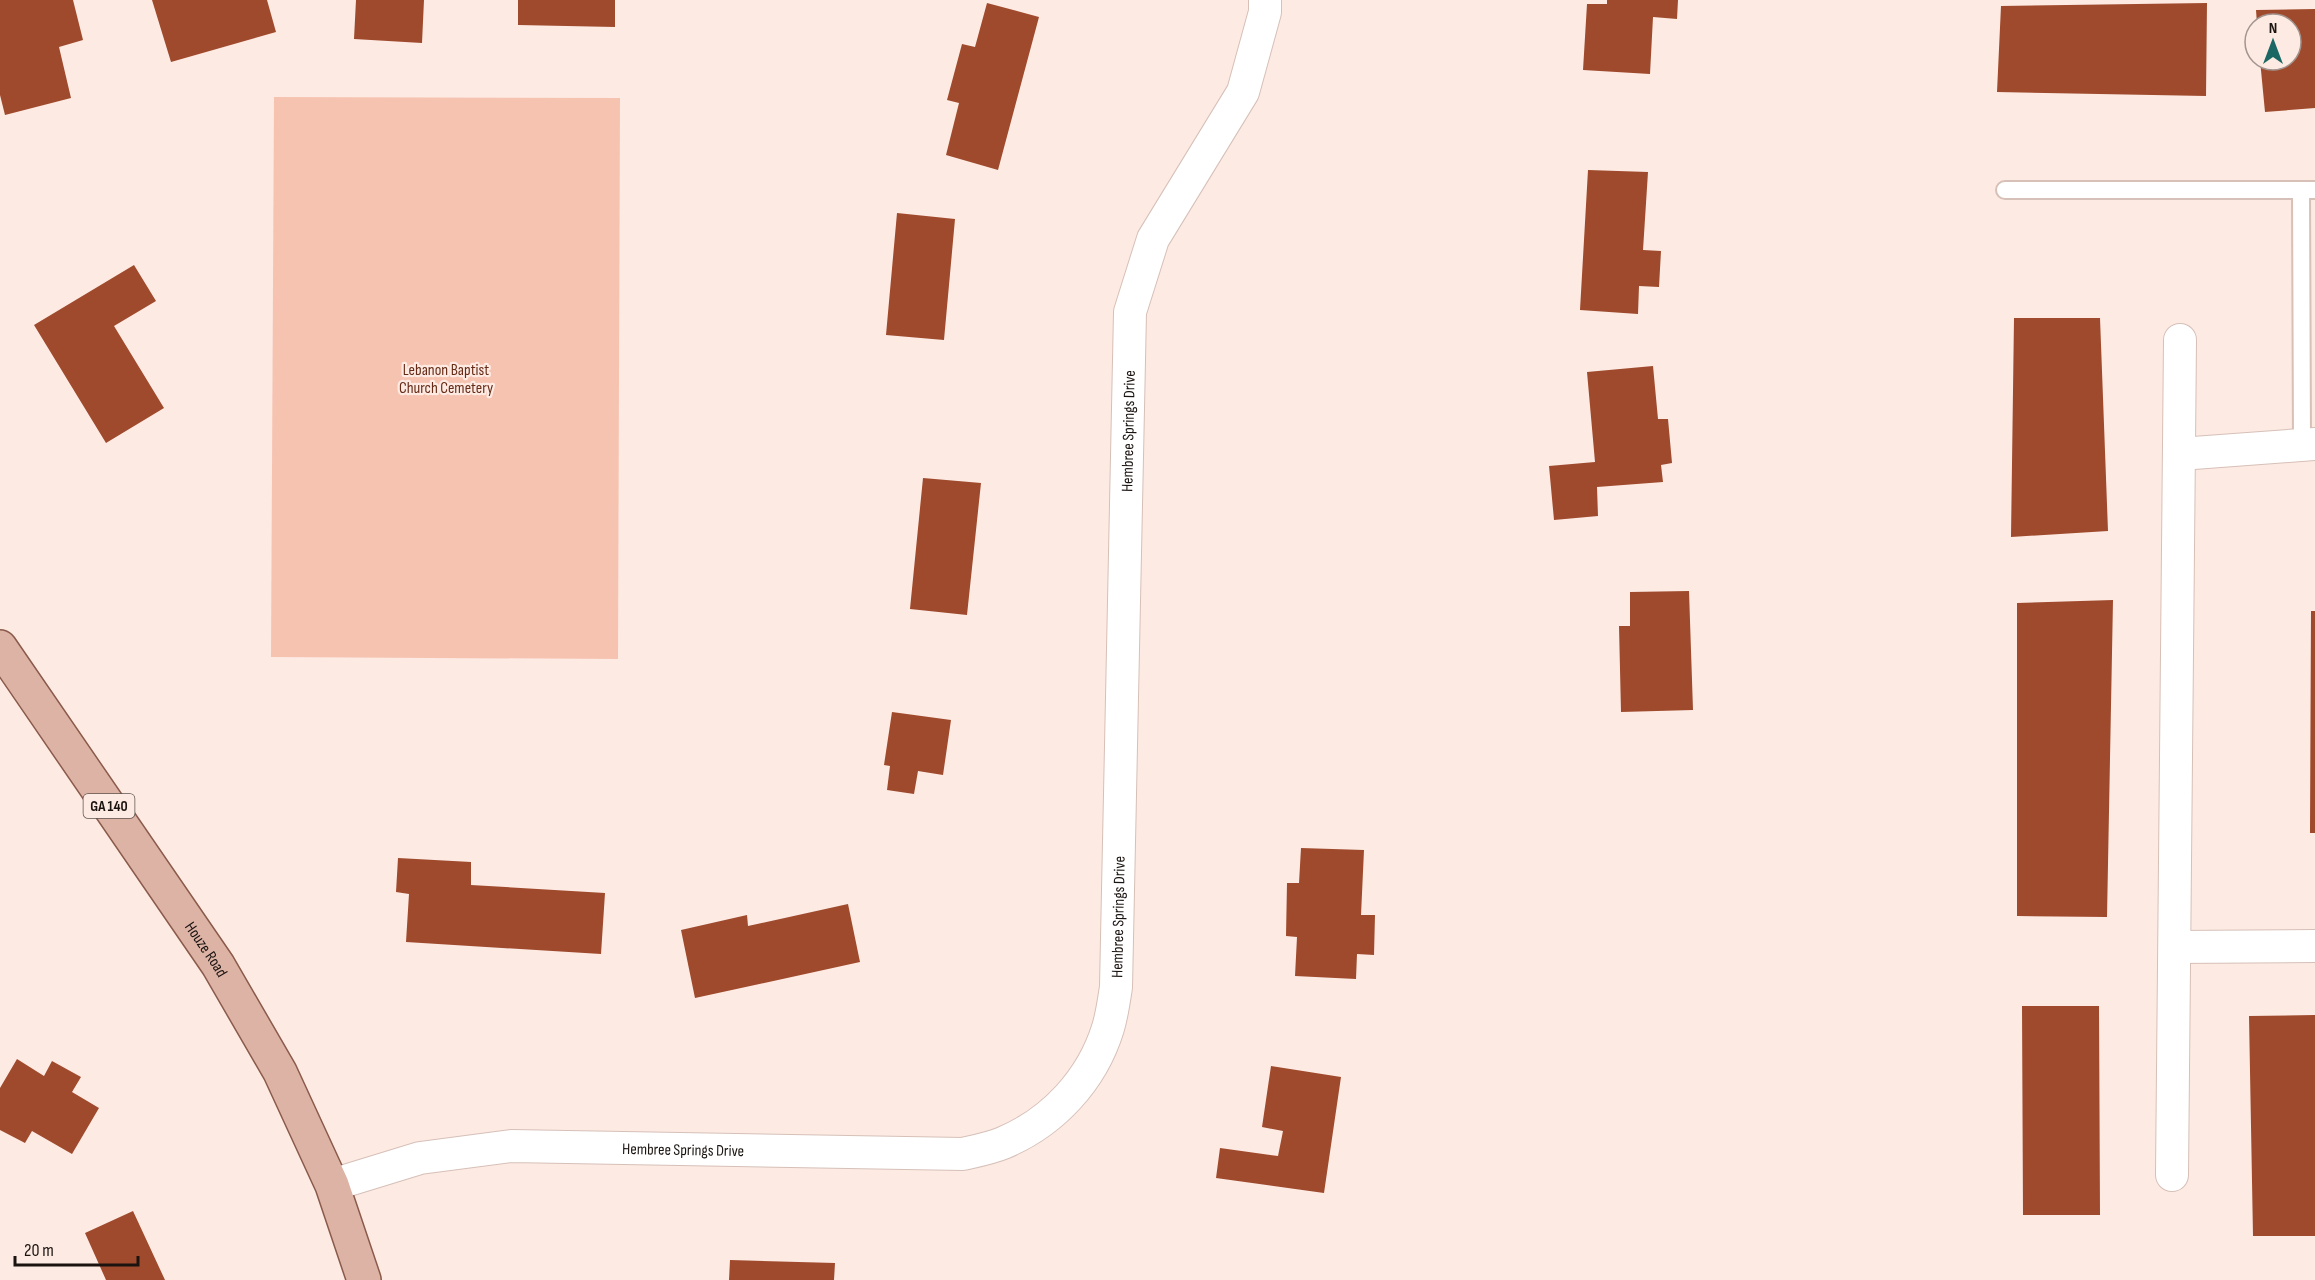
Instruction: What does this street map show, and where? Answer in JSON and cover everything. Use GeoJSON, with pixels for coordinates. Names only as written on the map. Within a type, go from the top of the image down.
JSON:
{"type":"FeatureCollection","features":[{"type":"Feature","properties":{"kind":"main road","name":"Houze Road"},"geometry":{"type":"LineString","coordinates":[[0,647],[218,964],[280,1072],[332,1185],[364,1280]]}},
{"type":"Feature","properties":{"kind":"street","name":"Hembree Springs Drive"},"geometry":{"type":"LineString","coordinates":[[332,1185],[420,1158],[511,1146],[963,1154],[1002,1143],[1022,1133],[1041,1122],[1071,1095],[1095,1062],[1109,1027],[1116,987],[1130,312],[1153,239],[1244,92],[1265,12],[1265,0]]}},
{"type":"Feature","properties":{"kind":"street"},"geometry":{"type":"LineString","coordinates":[[2172,1175],[2180,340]]}},
{"type":"Feature","properties":{"kind":"street"},"geometry":{"type":"LineString","coordinates":[[2180,454],[2308,444]]}},
{"type":"Feature","properties":{"kind":"street"},"geometry":{"type":"LineString","coordinates":[[2175,947],[2315,946]]}},
{"type":"Feature","properties":{"kind":"lane"},"geometry":{"type":"LineString","coordinates":[[2005,190],[2308,190],[2308,444]]}},
{"type":"Feature","properties":{"kind":"green space","name":"Lebanon Baptist Church Cemetery"},"geometry":{"type":"Polygon","coordinates":[[[274,97],[620,98],[618,659],[271,657],[274,97]]]}},
{"type":"Feature","properties":{"kind":"building"},"geometry":{"type":"Polygon","coordinates":[[[0,0],[73,0],[83,40],[59,47],[71,98],[5,115],[0,95],[0,0]]]}},
{"type":"Feature","properties":{"kind":"building"},"geometry":{"type":"Polygon","coordinates":[[[152,0],[267,0],[276,32],[171,62],[152,0]]]}},
{"type":"Feature","properties":{"kind":"building"},"geometry":{"type":"Polygon","coordinates":[[[356,0],[424,0],[422,43],[354,39],[356,0]]]}},
{"type":"Feature","properties":{"kind":"building"},"geometry":{"type":"Polygon","coordinates":[[[518,0],[615,0],[615,27],[518,25],[518,0]]]}},
{"type":"Feature","properties":{"kind":"building"},"geometry":{"type":"Polygon","coordinates":[[[1607,0],[1678,0],[1677,19],[1653,17],[1650,74],[1583,70],[1587,4],[1607,4],[1607,0]]]}},
{"type":"Feature","properties":{"kind":"building"},"geometry":{"type":"Polygon","coordinates":[[[987,3],[1039,17],[998,170],[946,155],[959,103],[947,100],[962,44],[975,47],[987,3]]]}},
{"type":"Feature","properties":{"kind":"building"},"geometry":{"type":"Polygon","coordinates":[[[2207,3],[2206,96],[1997,92],[2001,6],[2207,3]]]}},
{"type":"Feature","properties":{"kind":"building"},"geometry":{"type":"Polygon","coordinates":[[[2315,9],[2315,108],[2265,112],[2261,72],[2303,72],[2303,12],[2256,12],[2256,10],[2315,9]]]}},
{"type":"Feature","properties":{"kind":"building"},"geometry":{"type":"Polygon","coordinates":[[[1588,170],[1648,172],[1643,250],[1661,251],[1659,287],[1639,286],[1638,314],[1580,310],[1588,170]]]}},
{"type":"Feature","properties":{"kind":"building"},"geometry":{"type":"Polygon","coordinates":[[[897,213],[955,219],[944,340],[886,335],[897,213]]]}},
{"type":"Feature","properties":{"kind":"building"},"geometry":{"type":"Polygon","coordinates":[[[134,265],[156,301],[114,326],[164,408],[106,443],[34,325],[134,265]]]}},
{"type":"Feature","properties":{"kind":"building"},"geometry":{"type":"Polygon","coordinates":[[[2014,318],[2100,318],[2108,531],[2011,537],[2014,318]]]}},
{"type":"Feature","properties":{"kind":"building"},"geometry":{"type":"Polygon","coordinates":[[[1653,366],[1658,419],[1668,419],[1672,463],[1661,465],[1663,482],[1597,487],[1598,516],[1554,520],[1549,466],[1595,462],[1587,372],[1653,366]]]}},
{"type":"Feature","properties":{"kind":"building"},"geometry":{"type":"Polygon","coordinates":[[[923,478],[981,483],[967,615],[910,609],[923,478]]]}},
{"type":"Feature","properties":{"kind":"building"},"geometry":{"type":"Polygon","coordinates":[[[1689,591],[1693,710],[1621,712],[1619,626],[1630,626],[1630,592],[1689,591]]]}},
{"type":"Feature","properties":{"kind":"building"},"geometry":{"type":"Polygon","coordinates":[[[2113,600],[2107,917],[2017,916],[2017,603],[2113,600]]]}},
{"type":"Feature","properties":{"kind":"building"},"geometry":{"type":"Polygon","coordinates":[[[2311,611],[2315,611],[2315,833],[2310,833],[2311,611]]]}},
{"type":"Feature","properties":{"kind":"building"},"geometry":{"type":"Polygon","coordinates":[[[892,712],[951,720],[943,775],[918,771],[914,794],[887,790],[890,766],[884,765],[892,712]]]}},
{"type":"Feature","properties":{"kind":"building"},"geometry":{"type":"Polygon","coordinates":[[[1301,848],[1364,850],[1361,915],[1375,915],[1374,955],[1357,954],[1356,979],[1295,976],[1297,937],[1286,936],[1287,883],[1299,883],[1301,848]]]}},
{"type":"Feature","properties":{"kind":"building"},"geometry":{"type":"Polygon","coordinates":[[[398,858],[471,862],[471,885],[605,893],[601,954],[406,942],[409,894],[396,892],[398,858]]]}},
{"type":"Feature","properties":{"kind":"building"},"geometry":{"type":"Polygon","coordinates":[[[848,904],[860,962],[695,998],[681,930],[747,915],[748,926],[848,904]]]}},
{"type":"Feature","properties":{"kind":"building"},"geometry":{"type":"Polygon","coordinates":[[[2022,1006],[2099,1006],[2100,1215],[2023,1215],[2022,1006]]]}},
{"type":"Feature","properties":{"kind":"building"},"geometry":{"type":"Polygon","coordinates":[[[2315,1015],[2315,1236],[2253,1236],[2249,1016],[2315,1015]]]}},
{"type":"Feature","properties":{"kind":"building"},"geometry":{"type":"Polygon","coordinates":[[[17,1059],[44,1076],[52,1061],[81,1077],[72,1092],[99,1108],[72,1154],[32,1131],[25,1143],[0,1130],[0,1088],[17,1059]]]}},
{"type":"Feature","properties":{"kind":"building"},"geometry":{"type":"Polygon","coordinates":[[[1271,1066],[1341,1077],[1324,1193],[1216,1178],[1220,1148],[1278,1156],[1283,1131],[1262,1127],[1271,1066]]]}},
{"type":"Feature","properties":{"kind":"building"},"geometry":{"type":"Polygon","coordinates":[[[133,1211],[165,1280],[106,1280],[85,1233],[133,1211]]]}},
{"type":"Feature","properties":{"kind":"building"},"geometry":{"type":"Polygon","coordinates":[[[730,1260],[835,1263],[834,1280],[729,1280],[730,1260]]]}}]}
